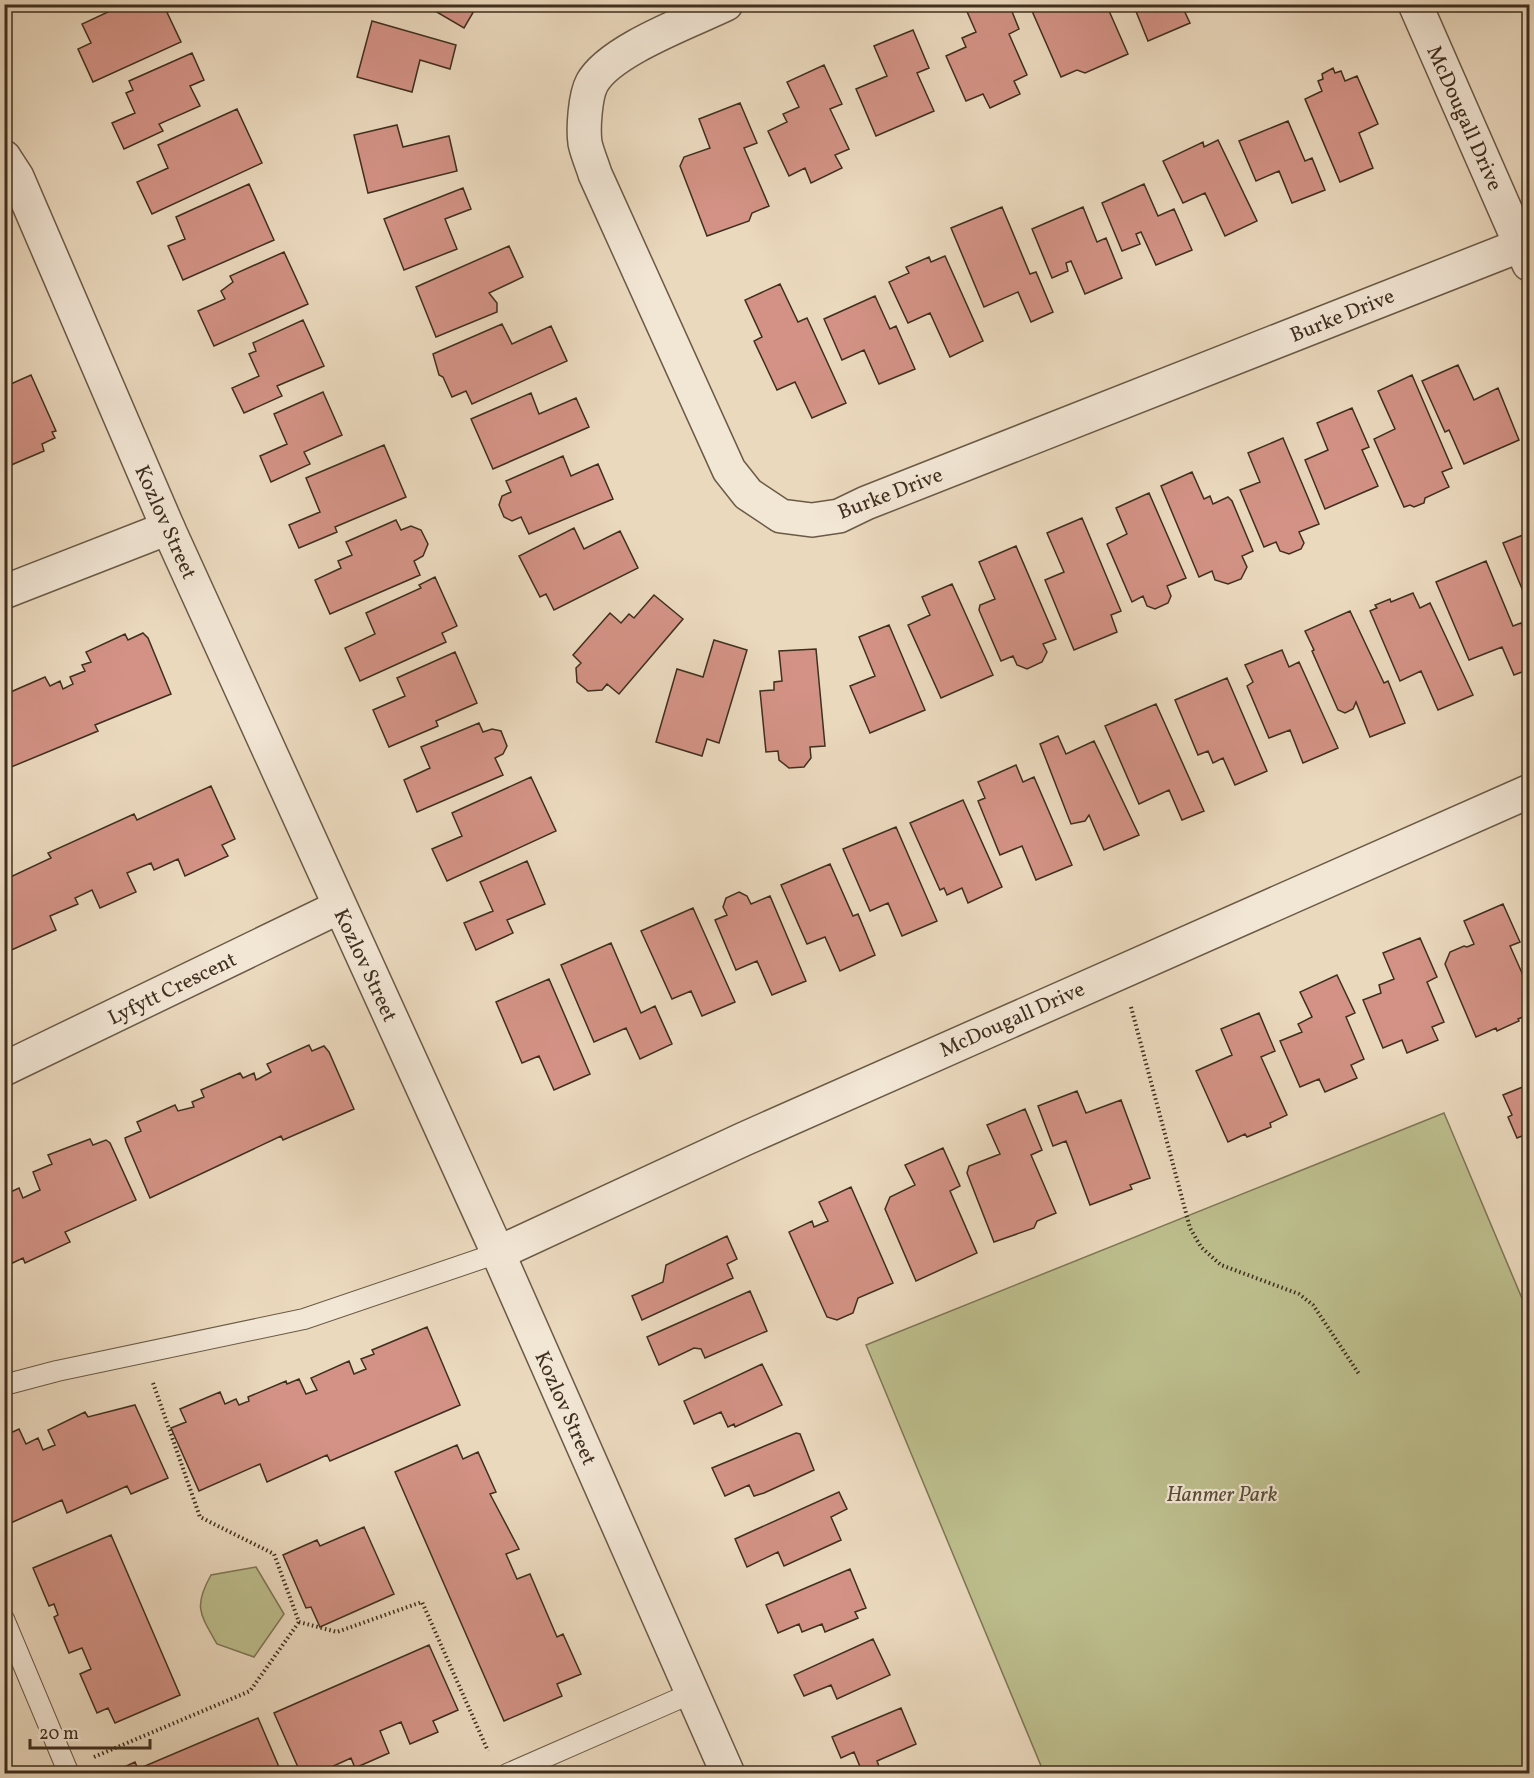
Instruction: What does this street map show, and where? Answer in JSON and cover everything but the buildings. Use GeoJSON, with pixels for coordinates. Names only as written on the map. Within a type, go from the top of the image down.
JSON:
{"type":"FeatureCollection","features":[{"type":"Feature","properties":{"kind":"street","name":"Burke Drive"},"geometry":{"type":"LineString","coordinates":[[726,4],[614,58],[592,83],[586,107],[585,142],[595,174],[729,470],[748,494],[781,516],[812,520],[839,516],[866,503],[1527,250]]}},
{"type":"Feature","properties":{"kind":"street","name":"McDougall Drive"},"geometry":{"type":"LineString","coordinates":[[1415,4],[1527,250]]}},
{"type":"Feature","properties":{"kind":"street","name":"Kozlov Street"},"geometry":{"type":"LineString","coordinates":[[4,157],[17,177],[168,528],[498,1253],[728,1773]]}},
{"type":"Feature","properties":{"kind":"street"},"geometry":{"type":"LineString","coordinates":[[4,592],[168,528]]}},
{"type":"Feature","properties":{"kind":"street","name":"McDougall Drive"},"geometry":{"type":"LineString","coordinates":[[498,1253],[744,1138],[1530,791]]}},
{"type":"Feature","properties":{"kind":"street","name":"Lyfytt Crescent"},"geometry":{"type":"LineString","coordinates":[[4,1069],[339,907]]}},
{"type":"Feature","properties":{"kind":"lane"},"geometry":{"type":"LineString","coordinates":[[4,1385],[57,1371],[304,1320],[498,1253]]}},
{"type":"Feature","properties":{"kind":"lane"},"geometry":{"type":"LineString","coordinates":[[4,1619],[68,1771]]}},
{"type":"Feature","properties":{"kind":"lane"},"geometry":{"type":"LineString","coordinates":[[507,1773],[692,1693]]}},
{"type":"Feature","properties":{"kind":"path"},"geometry":{"type":"LineString","coordinates":[[1121,970],[1190,1228],[1201,1246],[1221,1266],[1299,1294],[1313,1305],[1359,1374]]}},
{"type":"Feature","properties":{"kind":"path"},"geometry":{"type":"LineString","coordinates":[[143,1353],[200,1517],[274,1554],[299,1622]]}},
{"type":"Feature","properties":{"kind":"path"},"geometry":{"type":"LineString","coordinates":[[299,1622],[337,1632],[422,1602],[489,1752]]}},
{"type":"Feature","properties":{"kind":"path"},"geometry":{"type":"LineString","coordinates":[[68,1771],[250,1691],[299,1622]]}},
{"type":"Feature","properties":{"kind":"green space","name":"Hanmer Park"},"geometry":{"type":"Polygon","coordinates":[[[1444,1113],[1529,1315],[1529,1773],[1044,1773],[866,1345],[1444,1113]]]}},
{"type":"Feature","properties":{"kind":"green space"},"geometry":{"type":"Polygon","coordinates":[[[256,1567],[284,1614],[254,1657],[217,1644],[206,1625],[201,1603],[205,1586],[211,1575],[256,1567]]]}}]}
